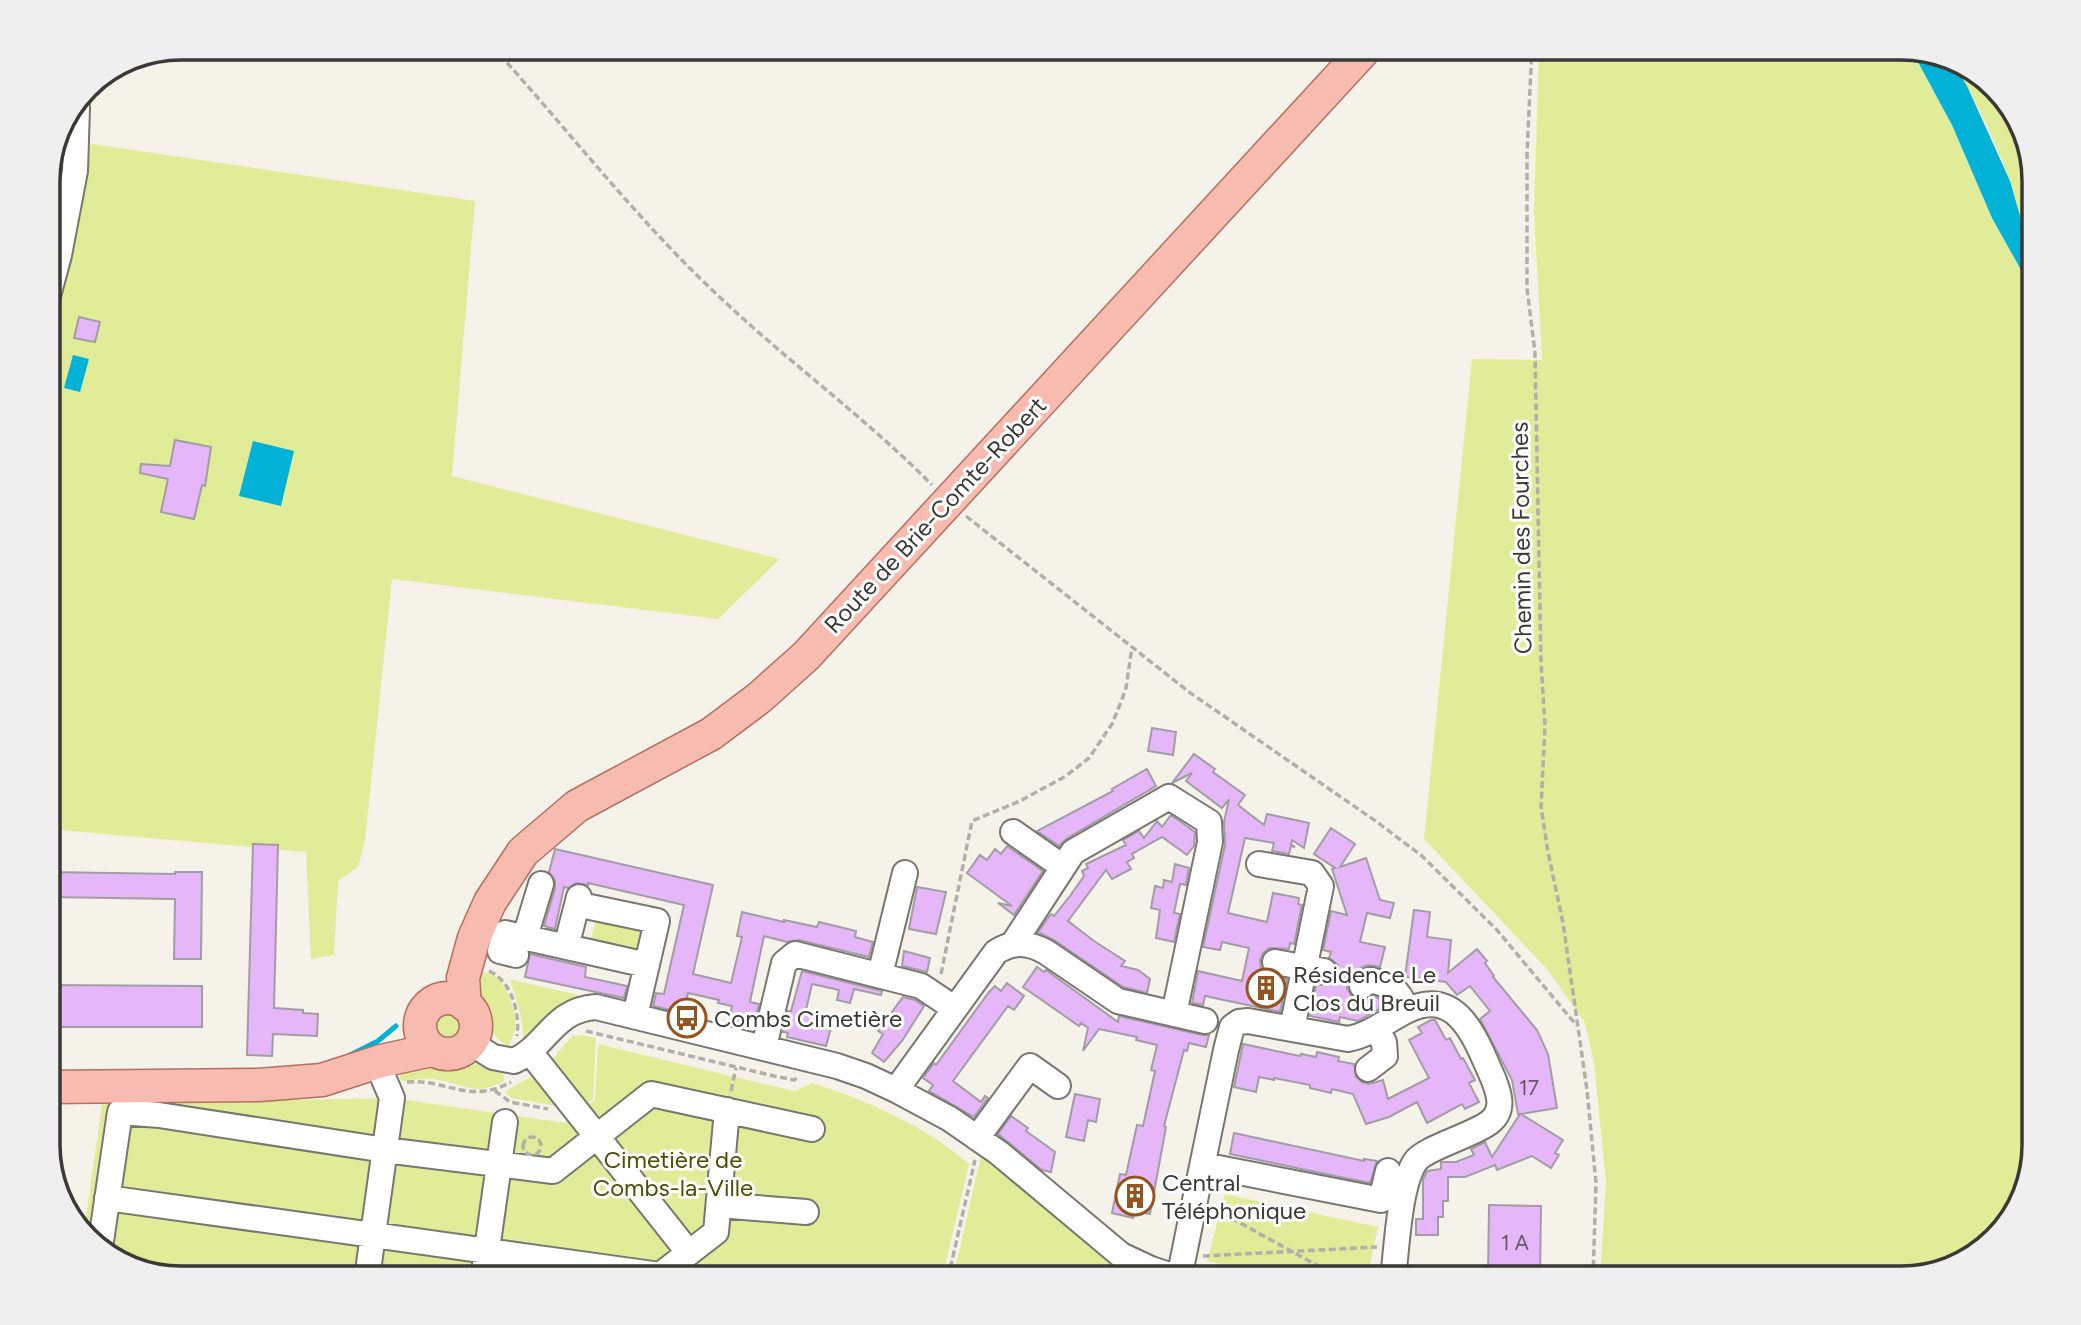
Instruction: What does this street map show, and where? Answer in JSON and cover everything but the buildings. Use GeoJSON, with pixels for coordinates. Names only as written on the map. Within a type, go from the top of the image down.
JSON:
{"type":"FeatureCollection","features":[{"type":"Feature","properties":{"kind":"main road","name":"Route de Brie-Comte-Robert"},"geometry":{"type":"LineString","coordinates":[[466,1005],[463,978],[474,938],[489,902],[523,852],[577,806],[711,734],[759,698],[806,656],[1355,60]]}},
{"type":"Feature","properties":{"kind":"main road","name":"Route de Brie-Comte-Robert"},"geometry":{"type":"LineString","coordinates":[[428,1027],[453,965],[474,938]]}},
{"type":"Feature","properties":{"kind":"main road"},"geometry":{"type":"LineString","coordinates":[[60,1087],[322,1080],[381,1069],[428,1027],[445,999],[455,999],[466,1005],[477,1024],[471,1043],[463,1051],[454,1054],[444,1054],[428,1027]]}},
{"type":"Feature","properties":{"kind":"street"},"geometry":{"type":"LineString","coordinates":[[60,250],[75,171],[77,119]]}},
{"type":"Feature","properties":{"kind":"street"},"geometry":{"type":"LineString","coordinates":[[1013,944],[1073,852],[1169,797],[1209,822],[1210,842],[1174,1014]]}},
{"type":"Feature","properties":{"kind":"street"},"geometry":{"type":"LineString","coordinates":[[1013,832],[1063,867]]}},
{"type":"Feature","properties":{"kind":"street"},"geometry":{"type":"LineString","coordinates":[[1259,864],[1312,873],[1321,886],[1314,969],[1292,1029]]}},
{"type":"Feature","properties":{"kind":"street"},"geometry":{"type":"LineString","coordinates":[[880,975],[905,873]]}},
{"type":"Feature","properties":{"kind":"street"},"geometry":{"type":"LineString","coordinates":[[541,884],[521,946],[566,947],[646,965]]}},
{"type":"Feature","properties":{"kind":"street"},"geometry":{"type":"LineString","coordinates":[[566,947],[585,902],[657,921],[635,1016]]}},
{"type":"Feature","properties":{"kind":"street"},"geometry":{"type":"LineString","coordinates":[[896,1090],[945,1002],[996,952],[1013,944],[1036,946],[1118,1002],[1205,1021]]}},
{"type":"Feature","properties":{"kind":"street"},"geometry":{"type":"LineString","coordinates":[[764,1047],[784,963],[795,954],[920,986],[945,1002]]}},
{"type":"Feature","properties":{"kind":"street"},"geometry":{"type":"LineString","coordinates":[[1275,962],[1314,969]]}},
{"type":"Feature","properties":{"kind":"street"},"geometry":{"type":"LineString","coordinates":[[1362,986],[1370,980],[1388,984],[1401,998],[1407,1010]]}},
{"type":"Feature","properties":{"kind":"street"},"geometry":{"type":"LineString","coordinates":[[1181,1266],[1232,1027],[1239,1022],[1248,1021],[1348,1039],[1364,1036],[1407,1010],[1435,1005],[1456,1012],[1470,1028],[1500,1095],[1499,1110],[1491,1122],[1416,1159],[1406,1179],[1394,1266]]}},
{"type":"Feature","properties":{"kind":"street"},"geometry":{"type":"LineString","coordinates":[[528,1059],[560,1020],[575,1011],[596,1007],[847,1069],[924,1104],[977,1148],[1121,1255],[1145,1266]]}},
{"type":"Feature","properties":{"kind":"street"},"geometry":{"type":"LineString","coordinates":[[1368,1069],[1385,1056],[1384,1042],[1375,1029]]}},
{"type":"Feature","properties":{"kind":"street"},"geometry":{"type":"LineString","coordinates":[[471,1043],[493,1057],[528,1059],[576,1110],[688,1253]]}},
{"type":"Feature","properties":{"kind":"street"},"geometry":{"type":"LineString","coordinates":[[977,1148],[1030,1066],[1058,1086]]}},
{"type":"Feature","properties":{"kind":"street"},"geometry":{"type":"LineString","coordinates":[[369,1266],[392,1098],[381,1069]]}},
{"type":"Feature","properties":{"kind":"street"},"geometry":{"type":"LineString","coordinates":[[206,1123],[210,1085]]}},
{"type":"Feature","properties":{"kind":"street"},"geometry":{"type":"LineString","coordinates":[[102,1236],[120,1112],[553,1171],[651,1094],[813,1129]]}},
{"type":"Feature","properties":{"kind":"street"},"geometry":{"type":"LineString","coordinates":[[671,1266],[716,1232],[727,1111]]}},
{"type":"Feature","properties":{"kind":"street"},"geometry":{"type":"LineString","coordinates":[[485,1266],[505,1122]]}},
{"type":"Feature","properties":{"kind":"street"},"geometry":{"type":"LineString","coordinates":[[1203,1165],[1381,1200],[1388,1171]]}},
{"type":"Feature","properties":{"kind":"street"},"geometry":{"type":"LineString","coordinates":[[107,1198],[588,1266]]}},
{"type":"Feature","properties":{"kind":"street"},"geometry":{"type":"LineString","coordinates":[[719,1205],[806,1212]]}},
{"type":"Feature","properties":{"kind":"path"},"geometry":{"type":"LineString","coordinates":[[504,60],[626,200],[723,301],[815,382],[894,446],[947,501],[1189,692],[1422,856],[1497,930],[1577,1026]]}},
{"type":"Feature","properties":{"kind":"path","name":"Chemin des Fourches"},"geometry":{"type":"LineString","coordinates":[[1531,60],[1527,153],[1527,288],[1535,353],[1541,663],[1545,726],[1541,807],[1563,923],[1587,1090],[1596,1183],[1593,1266]]}},
{"type":"Feature","properties":{"kind":"path"},"geometry":{"type":"LineString","coordinates":[[945,1002],[972,821],[1020,801],[1066,776],[1089,758],[1112,724],[1121,702],[1126,688],[1132,647]]}},
{"type":"Feature","properties":{"kind":"path"},"geometry":{"type":"LineString","coordinates":[[381,1069],[416,1081],[439,1083],[470,1093],[495,1091],[526,1074],[528,1059],[513,998],[498,975],[484,969]]}},
{"type":"Feature","properties":{"kind":"path"},"geometry":{"type":"LineString","coordinates":[[582,1030],[794,1080],[808,1072]]}},
{"type":"Feature","properties":{"kind":"path"},"geometry":{"type":"LineString","coordinates":[[495,1091],[510,1102],[564,1111],[576,1110]]}},
{"type":"Feature","properties":{"kind":"path"},"geometry":{"type":"LineString","coordinates":[[951,1266],[977,1148]]}},
{"type":"Feature","properties":{"kind":"path"},"geometry":{"type":"LineString","coordinates":[[1196,1198],[1318,1266]]}},
{"type":"Feature","properties":{"kind":"path"},"geometry":{"type":"LineString","coordinates":[[1210,1266],[1293,1252],[1397,1246]]}},
{"type":"Feature","properties":{"kind":"green space"},"geometry":{"type":"Polygon","coordinates":[[[1539,60],[1917,61],[1952,125],[1992,218],[2021,270],[2021,1145],[2015,1184],[2001,1212],[1980,1236],[1940,1259],[1901,1266],[1601,1266],[1606,1182],[1594,1063],[1585,1023],[1547,969],[1424,839],[1472,359],[1542,360],[1534,212],[1539,60]]]}},
{"type":"Feature","properties":{"kind":"green space"},"geometry":{"type":"Polygon","coordinates":[[[1960,76],[1992,101],[2015,141],[2021,180],[2021,219],[2005,168],[1977,105],[1960,76]]]}},
{"type":"Feature","properties":{"kind":"green space"},"geometry":{"type":"Polygon","coordinates":[[[68,137],[68,154],[93,144],[475,201],[452,476],[780,559],[718,619],[392,579],[365,841],[358,867],[338,881],[334,955],[311,959],[306,852],[60,830],[60,172],[68,137]]]}},
{"type":"Feature","properties":{"kind":"green space"},"geometry":{"type":"Polygon","coordinates":[[[597,916],[647,929],[641,956],[590,943],[597,916]]]}},
{"type":"Feature","properties":{"kind":"green space"},"geometry":{"type":"Polygon","coordinates":[[[482,972],[498,978],[511,1002],[515,1021],[508,1046],[492,1033],[487,1024],[479,995],[478,974],[481,975],[482,972]]]}},
{"type":"Feature","properties":{"kind":"green space"},"geometry":{"type":"Polygon","coordinates":[[[510,980],[592,998],[524,1042],[521,1016],[510,980]]]}},
{"type":"Feature","properties":{"kind":"green space"},"geometry":{"type":"Polygon","coordinates":[[[448,1011],[459,1015],[463,1026],[459,1037],[448,1041],[437,1037],[433,1026],[437,1015],[448,1011]]]}},
{"type":"Feature","properties":{"kind":"green space"},"geometry":{"type":"Polygon","coordinates":[[[572,1036],[596,1038],[593,1099],[585,1106],[550,1062],[572,1036]]]}},
{"type":"Feature","properties":{"kind":"green space","name":"Cimetière de Combs-la-Ville"},"geometry":{"type":"Polygon","coordinates":[[[598,1044],[789,1090],[796,1091],[812,1083],[874,1106],[933,1137],[969,1164],[945,1266],[180,1266],[157,1263],[127,1253],[101,1236],[86,1219],[102,1104],[392,1098],[565,1123],[595,1100],[598,1044]]]}},
{"type":"Feature","properties":{"kind":"green space"},"geometry":{"type":"Polygon","coordinates":[[[423,1057],[443,1061],[478,1062],[503,1071],[504,1081],[479,1089],[435,1079],[401,1081],[400,1076],[423,1057]]]}},
{"type":"Feature","properties":{"kind":"green space"},"geometry":{"type":"Polygon","coordinates":[[[536,1074],[563,1107],[511,1098],[504,1092],[536,1074]]]}},
{"type":"Feature","properties":{"kind":"green space"},"geometry":{"type":"Polygon","coordinates":[[[981,1156],[1100,1252],[1125,1266],[956,1266],[981,1156]]]}},
{"type":"Feature","properties":{"kind":"green space"},"geometry":{"type":"Polygon","coordinates":[[[1225,1194],[1378,1227],[1370,1266],[1229,1266],[1207,1261],[1225,1194]]]}},
{"type":"Feature","properties":{"kind":"water"},"geometry":{"type":"Polygon","coordinates":[[[1917,61],[1954,72],[1961,76],[1967,86],[2010,181],[2021,220],[2021,270],[1992,218],[1952,125],[1917,61]]]}},
{"type":"Feature","properties":{"kind":"water"},"geometry":{"type":"Polygon","coordinates":[[[73,355],[89,359],[80,392],[64,388],[73,355]]]}},
{"type":"Feature","properties":{"kind":"water"},"geometry":{"type":"Polygon","coordinates":[[[253,441],[294,451],[281,506],[239,496],[253,441]]]}},
{"type":"Feature","properties":{"kind":"waterway"},"geometry":{"type":"LineString","coordinates":[[350,1055],[378,1041],[396,1026]]}},
{"type":"Feature","properties":{"kind":"place","name":"Résidence Le Clos du Breuil"},"geometry":{"type":"Point","coordinates":[1266,988]}},
{"type":"Feature","properties":{"kind":"place","name":"Combs Cimetière"},"geometry":{"type":"Point","coordinates":[687,1018]}},
{"type":"Feature","properties":{"kind":"place","name":"Central Téléphonique"},"geometry":{"type":"Point","coordinates":[1135,1196]}}]}
